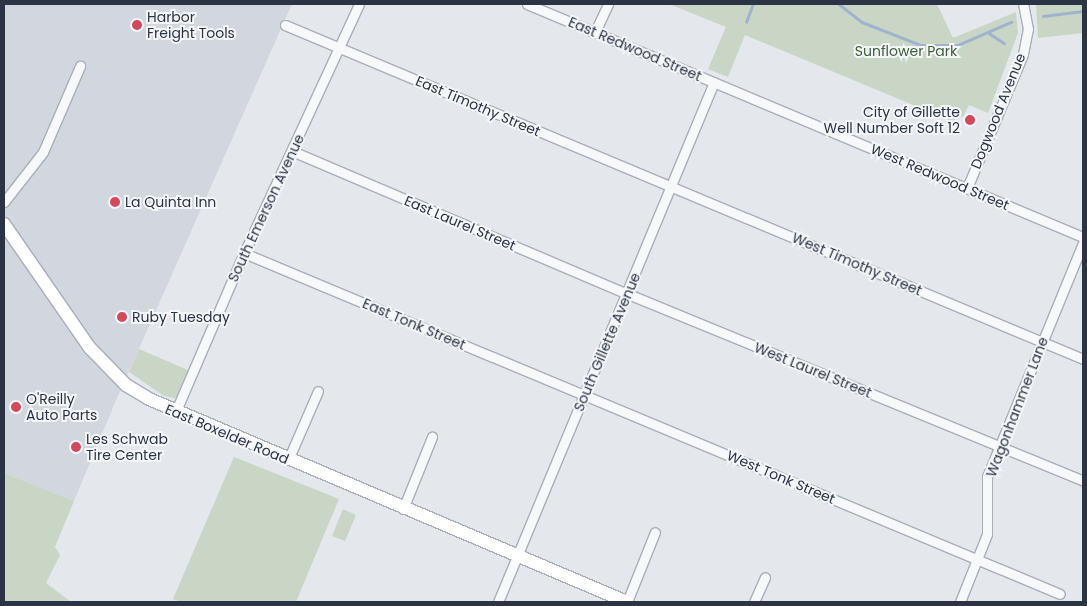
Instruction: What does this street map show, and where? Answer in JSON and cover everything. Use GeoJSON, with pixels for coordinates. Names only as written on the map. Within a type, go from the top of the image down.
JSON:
{"type":"FeatureCollection","features":[{"type":"Feature","properties":{"kind":"main road","name":"East Boxelder Road"},"geometry":{"type":"LineString","coordinates":[[4,224],[90,348],[126,385],[175,413],[627,602]]}},
{"type":"Feature","properties":{"kind":"street","name":"South Emerson Avenue"},"geometry":{"type":"LineString","coordinates":[[175,413],[244,253],[359,4]]}},
{"type":"Feature","properties":{"kind":"street","name":"East Redwood Street"},"geometry":{"type":"LineString","coordinates":[[527,4],[714,82]]}},
{"type":"Feature","properties":{"kind":"street"},"geometry":{"type":"LineString","coordinates":[[595,32],[608,4]]}},
{"type":"Feature","properties":{"kind":"street","name":"Dogwood Avenue"},"geometry":{"type":"LineString","coordinates":[[967,188],[1023,54],[1028,29],[1022,4]]}},
{"type":"Feature","properties":{"kind":"street","name":"East Timothy Street"},"geometry":{"type":"LineString","coordinates":[[285,25],[671,187]]}},
{"type":"Feature","properties":{"kind":"street"},"geometry":{"type":"LineString","coordinates":[[4,202],[43,152],[80,66]]}},
{"type":"Feature","properties":{"kind":"street","name":"West Redwood Street"},"geometry":{"type":"LineString","coordinates":[[714,82],[1083,237]]}},
{"type":"Feature","properties":{"kind":"street","name":"South Gillette Avenue"},"geometry":{"type":"LineString","coordinates":[[498,602],[628,294],[714,82]]}},
{"type":"Feature","properties":{"kind":"street","name":"East Laurel Street"},"geometry":{"type":"LineString","coordinates":[[292,151],[628,294]]}},
{"type":"Feature","properties":{"kind":"street","name":"West Timothy Street"},"geometry":{"type":"LineString","coordinates":[[671,187],[1083,359]]}},
{"type":"Feature","properties":{"kind":"street","name":"Wagonhammer Lane"},"geometry":{"type":"LineString","coordinates":[[960,602],[978,560],[989,514],[988,477],[1083,243]]}},
{"type":"Feature","properties":{"kind":"street","name":"East Tonk Street"},"geometry":{"type":"LineString","coordinates":[[244,253],[585,395]]}},
{"type":"Feature","properties":{"kind":"street","name":"West Laurel Street"},"geometry":{"type":"LineString","coordinates":[[628,294],[1083,481]]}},
{"type":"Feature","properties":{"kind":"street"},"geometry":{"type":"LineString","coordinates":[[288,460],[318,390]]}},
{"type":"Feature","properties":{"kind":"street","name":"West Tonk Street"},"geometry":{"type":"LineString","coordinates":[[585,395],[1060,594]]}},
{"type":"Feature","properties":{"kind":"street"},"geometry":{"type":"LineString","coordinates":[[403,509],[432,437]]}},
{"type":"Feature","properties":{"kind":"street"},"geometry":{"type":"LineString","coordinates":[[627,602],[655,532]]}},
{"type":"Feature","properties":{"kind":"street"},"geometry":{"type":"LineString","coordinates":[[754,602],[765,577]]}},
{"type":"Feature","properties":{"kind":"shaded area"},"geometry":{"type":"Polygon","coordinates":[[[4,4],[292,4],[114,405],[74,501],[4,473],[4,4]]]}},
{"type":"Feature","properties":{"kind":"green space","name":"Sunflower Park"},"geometry":{"type":"Polygon","coordinates":[[[669,4],[937,4],[953,38],[1016,12],[1018,33],[988,113],[969,105],[963,117],[957,115],[954,122],[745,35],[728,77],[708,69],[726,27],[669,4]]]}},
{"type":"Feature","properties":{"kind":"green space"},"geometry":{"type":"Polygon","coordinates":[[[1036,4],[1083,4],[1083,33],[1038,38],[1036,4]]]}},
{"type":"Feature","properties":{"kind":"green space"},"geometry":{"type":"Polygon","coordinates":[[[139,349],[190,371],[178,399],[164,396],[129,372],[139,349]]]}},
{"type":"Feature","properties":{"kind":"green space"},"geometry":{"type":"Polygon","coordinates":[[[234,457],[339,499],[296,602],[182,602],[173,599],[234,457]]]}},
{"type":"Feature","properties":{"kind":"green space"},"geometry":{"type":"Polygon","coordinates":[[[4,473],[74,501],[55,547],[60,555],[46,583],[71,602],[4,602],[4,473]]]}},
{"type":"Feature","properties":{"kind":"green space"},"geometry":{"type":"Polygon","coordinates":[[[343,509],[356,515],[345,541],[332,536],[343,509]]]}},
{"type":"Feature","properties":{"kind":"waterway"},"geometry":{"type":"LineString","coordinates":[[746,22],[753,4]]}},
{"type":"Feature","properties":{"kind":"waterway"},"geometry":{"type":"LineString","coordinates":[[839,4],[862,22],[921,45],[958,45],[1011,22]]}},
{"type":"Feature","properties":{"kind":"waterway"},"geometry":{"type":"LineString","coordinates":[[1043,16],[1083,11]]}},
{"type":"Feature","properties":{"kind":"waterway"},"geometry":{"type":"LineString","coordinates":[[989,33],[1004,43]]}},
{"type":"Feature","properties":{"kind":"place","name":"Harbor Freight Tools"},"geometry":{"type":"Point","coordinates":[137,25]}},
{"type":"Feature","properties":{"kind":"place","name":"City of Gillette Well Number Soft 12"},"geometry":{"type":"Point","coordinates":[970,120]}},
{"type":"Feature","properties":{"kind":"place","name":"La Quinta Inn"},"geometry":{"type":"Point","coordinates":[115,202]}},
{"type":"Feature","properties":{"kind":"place","name":"Ruby Tuesday"},"geometry":{"type":"Point","coordinates":[122,317]}},
{"type":"Feature","properties":{"kind":"place","name":"O'Reilly Auto Parts"},"geometry":{"type":"Point","coordinates":[16,407]}},
{"type":"Feature","properties":{"kind":"place","name":"Les Schwab Tire Center"},"geometry":{"type":"Point","coordinates":[76,447]}}]}
